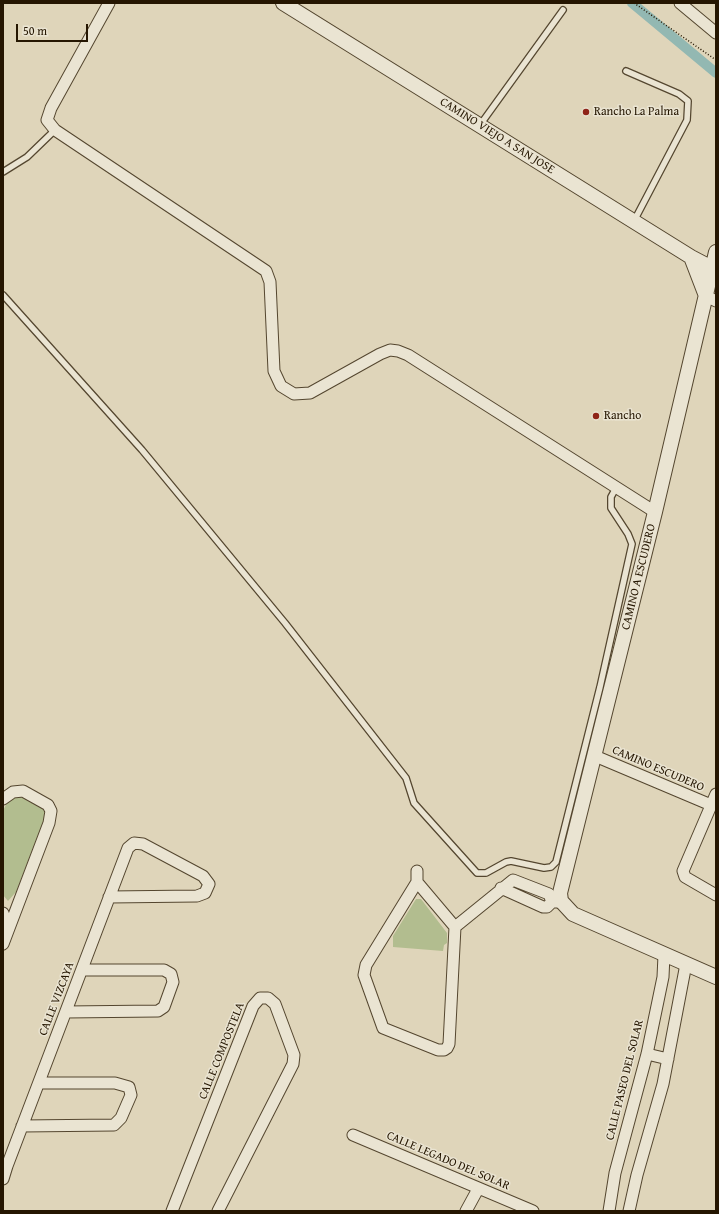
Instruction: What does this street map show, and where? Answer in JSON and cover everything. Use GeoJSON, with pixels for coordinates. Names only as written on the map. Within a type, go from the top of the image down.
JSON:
{"type":"FeatureCollection","features":[{"type":"Feature","properties":{"kind":"street"},"geometry":{"type":"LineString","coordinates":[[109,3],[51,108],[47,120],[55,130],[266,271],[270,282],[274,371],[281,386],[294,394],[310,393],[380,354],[390,350],[398,351],[408,355],[655,512]]}},
{"type":"Feature","properties":{"kind":"street","name":"CAMINO VIEJO A SAN JOSE"},"geometry":{"type":"LineString","coordinates":[[283,3],[634,222],[712,268]]}},
{"type":"Feature","properties":{"kind":"street"},"geometry":{"type":"LineString","coordinates":[[686,5],[716,34]]}},
{"type":"Feature","properties":{"kind":"street","name":"CAMINO A ESCUDERO"},"geometry":{"type":"LineString","coordinates":[[556,902],[595,756],[655,512],[712,293],[712,268],[716,252]]}},
{"type":"Feature","properties":{"kind":"street"},"geometry":{"type":"LineString","coordinates":[[691,257],[712,293]]}},
{"type":"Feature","properties":{"kind":"street","name":"CAMINO ESCUDERO"},"geometry":{"type":"LineString","coordinates":[[595,756],[711,805]]}},
{"type":"Feature","properties":{"kind":"street"},"geometry":{"type":"LineString","coordinates":[[3,799],[13,792],[23,792],[48,805],[50,811],[49,823],[3,944]]}},
{"type":"Feature","properties":{"kind":"street","name":"CAMINO ESCUDERO"},"geometry":{"type":"LineString","coordinates":[[716,794],[685,864],[683,874],[685,877],[716,894]]}},
{"type":"Feature","properties":{"kind":"street","name":"CALLE VIZCAYA"},"geometry":{"type":"LineString","coordinates":[[3,1179],[5,1167],[66,1012],[109,897],[128,848],[134,843],[143,844],[203,876],[208,881],[209,886],[202,895],[109,897]]}},
{"type":"Feature","properties":{"kind":"street"},"geometry":{"type":"LineString","coordinates":[[455,927],[417,877],[366,965],[364,975],[383,1028],[438,1050],[448,1048],[455,927],[501,888],[543,907],[547,907],[556,902],[573,914],[716,977]]}},
{"type":"Feature","properties":{"kind":"street"},"geometry":{"type":"LineString","coordinates":[[3,913],[9,928]]}},
{"type":"Feature","properties":{"kind":"street","name":"CALLE PASEO DEL SOLAR"},"geometry":{"type":"LineString","coordinates":[[609,1211],[615,1173],[647,1054],[663,977],[664,955]]}},
{"type":"Feature","properties":{"kind":"street"},"geometry":{"type":"LineString","coordinates":[[629,1211],[636,1175],[668,1059],[686,964]]}},
{"type":"Feature","properties":{"kind":"street"},"geometry":{"type":"LineString","coordinates":[[66,1012],[153,1012],[161,1009],[173,982],[171,974],[158,969],[82,970]]}},
{"type":"Feature","properties":{"kind":"street","name":"CALLE COMPOSTELA"},"geometry":{"type":"LineString","coordinates":[[172,1211],[253,1006],[260,998],[268,998],[275,1004],[294,1055],[294,1064],[218,1211]]}},
{"type":"Feature","properties":{"kind":"street"},"geometry":{"type":"LineString","coordinates":[[647,1054],[668,1059]]}},
{"type":"Feature","properties":{"kind":"street"},"geometry":{"type":"LineString","coordinates":[[22,1126],[114,1125],[121,1118],[130,1095],[129,1088],[115,1084],[38,1083]]}},
{"type":"Feature","properties":{"kind":"street","name":"CALLE LEGADO DEL SOLAR"},"geometry":{"type":"LineString","coordinates":[[353,1135],[533,1211]]}},
{"type":"Feature","properties":{"kind":"street"},"geometry":{"type":"LineString","coordinates":[[466,1211],[478,1189]]}},
{"type":"Feature","properties":{"kind":"lane"},"geometry":{"type":"LineString","coordinates":[[479,125],[563,10]]}},
{"type":"Feature","properties":{"kind":"lane"},"geometry":{"type":"LineString","coordinates":[[626,71],[679,94],[688,101],[687,120],[634,222]]}},
{"type":"Feature","properties":{"kind":"lane"},"geometry":{"type":"LineString","coordinates":[[3,172],[27,157],[55,130]]}},
{"type":"Feature","properties":{"kind":"lane"},"geometry":{"type":"LineString","coordinates":[[3,295],[142,450],[280,617],[406,778],[414,803],[477,873],[486,873],[506,862],[511,861],[544,868],[551,866],[556,862],[600,687],[632,544],[628,534],[611,508],[611,497],[616,488]]}},
{"type":"Feature","properties":{"kind":"path"},"geometry":{"type":"LineString","coordinates":[[634,3],[716,60]]}},
{"type":"Feature","properties":{"kind":"green space"},"geometry":{"type":"Polygon","coordinates":[[[17,795],[43,809],[46,814],[16,892],[8,901],[3,895],[3,811],[9,798],[17,795]]]}},
{"type":"Feature","properties":{"kind":"green space"},"geometry":{"type":"Polygon","coordinates":[[[416,899],[421,899],[447,933],[447,943],[444,945],[443,951],[393,947],[393,936],[416,899]]]}},
{"type":"Feature","properties":{"kind":"waterway"},"geometry":{"type":"LineString","coordinates":[[632,3],[716,73]]}},
{"type":"Feature","properties":{"kind":"place","name":"Rancho La Palma"},"geometry":{"type":"Point","coordinates":[586,112]}},
{"type":"Feature","properties":{"kind":"place","name":"Rancho"},"geometry":{"type":"Point","coordinates":[596,416]}}]}
